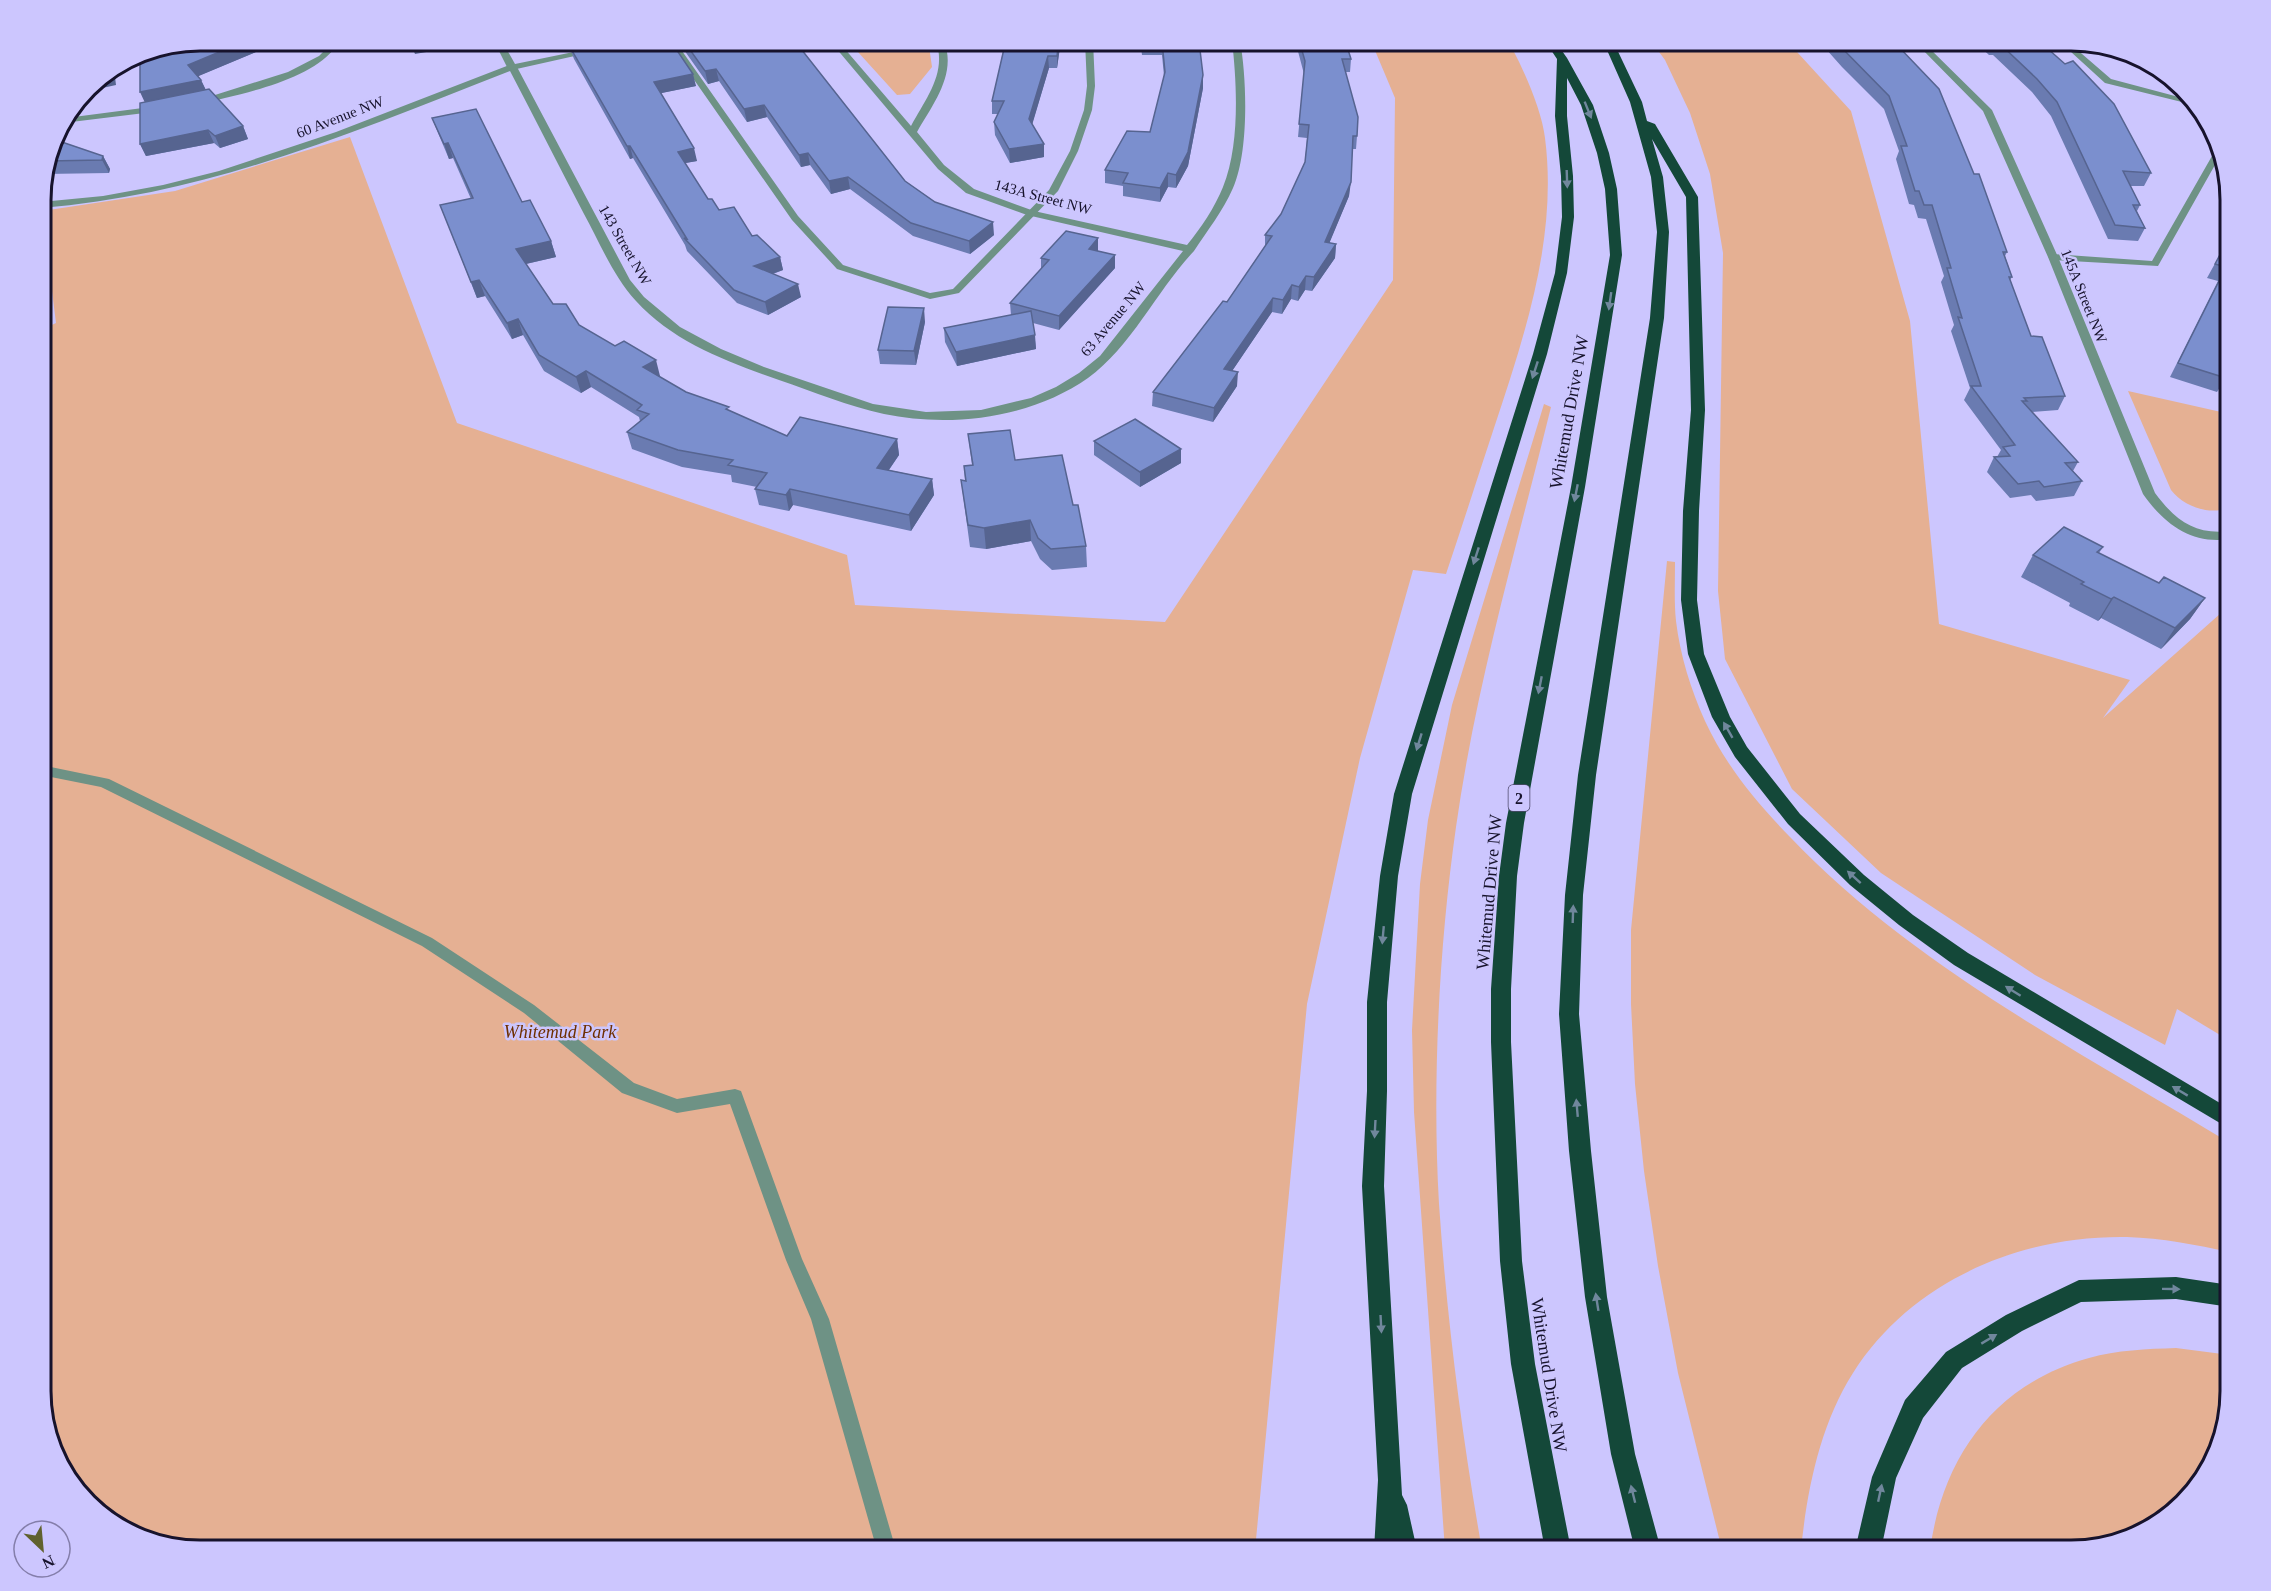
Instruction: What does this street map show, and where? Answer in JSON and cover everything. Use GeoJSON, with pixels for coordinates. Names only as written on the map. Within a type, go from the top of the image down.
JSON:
{"type":"FeatureCollection","features":[{"type":"Feature","properties":{"kind":"highway","name":"Whitemud Drive NW"},"geometry":{"type":"LineString","coordinates":[[1556,1540],[1523,1364],[1511,1261],[1501,1032],[1504,932],[1515,823],[1584,451],[1616,255],[1611,189],[1603,153],[1587,105],[1557,51]]}},
{"type":"Feature","properties":{"kind":"highway"},"geometry":{"type":"LineString","coordinates":[[1613,51],[1636,102],[1692,197],[1698,410],[1691,512],[1689,600],[1696,654],[1726,726],[1761,779],[1794,819],[1857,880],[1906,920],[1971,965],[2220,1114]]}},
{"type":"Feature","properties":{"kind":"highway"},"geometry":{"type":"LineString","coordinates":[[1387,1540],[1390,1480],[1373,1186],[1377,1090],[1377,1002],[1389,876],[1403,794],[1540,354],[1561,273],[1568,217],[1567,176],[1561,116],[1562,58]]}},
{"type":"Feature","properties":{"kind":"highway"},"geometry":{"type":"LineString","coordinates":[[1636,102],[1657,177],[1663,232],[1657,318],[1587,775],[1574,895],[1569,1014],[1580,1151],[1596,1297],[1623,1454],[1645,1540]]}},
{"type":"Feature","properties":{"kind":"highway"},"geometry":{"type":"LineString","coordinates":[[1870,1540],[1884,1477],[1914,1409],[1954,1360],[2014,1323],[2079,1291],[2176,1288],[2220,1295]]}},
{"type":"Feature","properties":{"kind":"highway"},"geometry":{"type":"LineString","coordinates":[[1390,1480],[1402,1540]]}},
{"type":"Feature","properties":{"kind":"street","name":"143 Street NW"},"geometry":{"type":"LineString","coordinates":[[504,51],[619,270],[639,298],[660,318],[710,349],[837,396]]}},
{"type":"Feature","properties":{"kind":"street","name":"60 Avenue NW"},"geometry":{"type":"LineString","coordinates":[[51,204],[125,196],[225,174],[296,150],[512,67],[592,51]]}},
{"type":"Feature","properties":{"kind":"street","name":"143A Street NW"},"geometry":{"type":"LineString","coordinates":[[843,51],[941,167],[970,191],[1031,213],[1190,249]]}},
{"type":"Feature","properties":{"kind":"street"},"geometry":{"type":"LineString","coordinates":[[912,132],[945,65],[945,51]]}},
{"type":"Feature","properties":{"kind":"street","name":"63 Avenue NW"},"geometry":{"type":"LineString","coordinates":[[837,396],[899,413],[929,416],[993,411],[1052,394],[1075,382],[1104,358],[1190,249],[1222,201],[1233,172],[1241,112],[1241,81],[1237,51]]}},
{"type":"Feature","properties":{"kind":"street","name":"145A Street NW"},"geometry":{"type":"LineString","coordinates":[[1929,51],[1986,110],[2053,257],[2149,494],[2165,513],[2190,532],[2213,538],[2220,537]]}},
{"type":"Feature","properties":{"kind":"lane"},"geometry":{"type":"LineString","coordinates":[[187,104],[249,88],[312,65],[328,51]]}},
{"type":"Feature","properties":{"kind":"lane"},"geometry":{"type":"LineString","coordinates":[[679,51],[795,218],[840,267],[930,296],[957,291],[1053,191],[1074,151],[1088,110],[1091,86],[1089,51]]}},
{"type":"Feature","properties":{"kind":"lane"},"geometry":{"type":"LineString","coordinates":[[2075,51],[2108,81],[2181,101]]}},
{"type":"Feature","properties":{"kind":"lane"},"geometry":{"type":"LineString","coordinates":[[74,120],[171,107]]}},
{"type":"Feature","properties":{"kind":"lane"},"geometry":{"type":"LineString","coordinates":[[2053,257],[2155,264],[2214,159]]}},
{"type":"Feature","properties":{"kind":"lane"},"geometry":{"type":"LineString","coordinates":[[51,773],[104,783],[427,942],[529,1009],[628,1088],[677,1106],[735,1096],[794,1260],[820,1319],[884,1540]]}},
{"type":"Feature","properties":{"kind":"green space"},"geometry":{"type":"Polygon","coordinates":[[[857,51],[930,51],[932,67],[910,94],[897,95],[857,51]]]}},
{"type":"Feature","properties":{"kind":"green space","name":"Whitemud Park"},"geometry":{"type":"Polygon","coordinates":[[[1375,51],[1513,51],[1531,88],[1543,127],[1548,176],[1547,213],[1536,287],[1527,324],[1446,574],[1413,570],[1360,758],[1307,1004],[1256,1540],[200,1540],[180,1539],[143,1529],[109,1509],[82,1482],[71,1466],[56,1430],[51,1401],[51,325],[56,323],[51,283],[51,210],[175,191],[350,137],[457,423],[847,555],[855,605],[1165,622],[1393,280],[1395,98],[1375,51]]]}},
{"type":"Feature","properties":{"kind":"green space"},"geometry":{"type":"Polygon","coordinates":[[[1658,51],[1796,51],[1851,111],[1910,321],[1939,624],[2130,680],[2103,718],[2220,614],[2220,1035],[2177,1009],[2165,1045],[2035,975],[1881,873],[1792,789],[1725,659],[1718,591],[1723,253],[1710,174],[1690,113],[1665,60],[1658,51]]]}},
{"type":"Feature","properties":{"kind":"green space"},"geometry":{"type":"Polygon","coordinates":[[[2128,391],[2220,412],[2220,510],[2206,510],[2190,505],[2171,490],[2128,391]]]}},
{"type":"Feature","properties":{"kind":"green space"},"geometry":{"type":"Polygon","coordinates":[[[1544,404],[1551,407],[1498,616],[1464,774],[1450,872],[1438,1015],[1437,1158],[1446,1291],[1456,1378],[1480,1540],[1444,1540],[1414,1112],[1412,1030],[1420,884],[1428,820],[1452,705],[1544,404]]]}},
{"type":"Feature","properties":{"kind":"green space"},"geometry":{"type":"Polygon","coordinates":[[[1667,561],[1675,562],[1676,621],[1680,647],[1695,697],[1713,737],[1743,783],[1790,837],[1838,883],[1889,926],[1999,1004],[2220,1137],[2220,1250],[2166,1240],[2127,1237],[2087,1238],[2048,1244],[2009,1255],[1972,1270],[1937,1289],[1905,1313],[1877,1341],[1853,1373],[1842,1393],[1817,1458],[1811,1481],[1802,1540],[1720,1540],[1678,1373],[1658,1266],[1644,1171],[1635,1084],[1631,1004],[1631,930],[1667,561]]]}},
{"type":"Feature","properties":{"kind":"green space"},"geometry":{"type":"Polygon","coordinates":[[[2176,1348],[2220,1354],[2219,1411],[2212,1439],[2195,1474],[2162,1509],[2128,1529],[2091,1539],[1932,1540],[1947,1484],[1961,1455],[1979,1428],[2001,1405],[2026,1386],[2056,1370],[2100,1355],[2143,1349],[2176,1348]]]}},
{"type":"Feature","properties":{"kind":"building"},"geometry":{"type":"Polygon","coordinates":[[[222,51],[188,65],[201,80],[140,92],[140,64],[180,52],[222,51]]]}},
{"type":"Feature","properties":{"kind":"building"},"geometry":{"type":"Polygon","coordinates":[[[572,51],[677,51],[693,74],[654,82],[694,148],[678,152],[708,199],[712,199],[719,210],[734,207],[752,236],[757,235],[780,257],[754,266],[798,284],[765,302],[734,290],[684,238],[687,239],[630,146],[627,146],[572,51]]]}},
{"type":"Feature","properties":{"kind":"building"},"geometry":{"type":"Polygon","coordinates":[[[691,51],[803,51],[905,181],[935,202],[993,222],[969,241],[911,223],[848,177],[829,181],[808,153],[799,155],[764,105],[744,109],[716,69],[705,71],[691,51]]]}},
{"type":"Feature","properties":{"kind":"building"},"geometry":{"type":"Polygon","coordinates":[[[1003,51],[1058,51],[1057,56],[1048,56],[1029,119],[1044,144],[1009,149],[994,122],[1004,101],[992,101],[1003,51]]]}},
{"type":"Feature","properties":{"kind":"building"},"geometry":{"type":"Polygon","coordinates":[[[1163,51],[1200,51],[1203,75],[1188,152],[1176,175],[1168,173],[1160,188],[1123,183],[1128,173],[1105,170],[1127,131],[1150,132],[1165,72],[1163,51]]]}},
{"type":"Feature","properties":{"kind":"building"},"geometry":{"type":"Polygon","coordinates":[[[1302,51],[1348,51],[1351,59],[1342,59],[1358,117],[1357,136],[1353,136],[1351,182],[1325,242],[1336,244],[1314,277],[1306,276],[1299,287],[1292,285],[1283,300],[1273,298],[1224,369],[1238,372],[1214,408],[1153,392],[1223,301],[1227,302],[1272,236],[1265,235],[1281,214],[1305,162],[1309,125],[1299,124],[1305,61],[1302,51]]]}},
{"type":"Feature","properties":{"kind":"building"},"geometry":{"type":"Polygon","coordinates":[[[1845,51],[1903,51],[1939,89],[1974,174],[1979,174],[2007,252],[2003,252],[2012,277],[2009,277],[2031,336],[2042,337],[2065,396],[2024,398],[2027,401],[2022,401],[2078,462],[2065,463],[2082,481],[2044,487],[2039,481],[2018,484],[1994,457],[2010,456],[2003,447],[2015,445],[1971,386],[1981,386],[1958,317],[1962,318],[1947,268],[1951,268],[1932,205],[1924,205],[1919,191],[1915,191],[1901,146],[1907,146],[1889,96],[1845,51]]]}},
{"type":"Feature","properties":{"kind":"building"},"geometry":{"type":"Polygon","coordinates":[[[2007,51],[2050,51],[2065,64],[2073,61],[2114,104],[2151,173],[2123,171],[2140,205],[2133,205],[2145,228],[2115,225],[2057,102],[2007,51]]]}},
{"type":"Feature","properties":{"kind":"building"},"geometry":{"type":"Polygon","coordinates":[[[209,89],[243,126],[215,136],[208,130],[140,144],[140,103],[209,89]]]}},
{"type":"Feature","properties":{"kind":"building"},"geometry":{"type":"Polygon","coordinates":[[[476,109],[522,202],[530,200],[551,241],[516,249],[553,304],[566,304],[579,325],[615,346],[624,341],[656,360],[643,367],[686,392],[729,407],[726,409],[787,436],[800,417],[897,439],[877,468],[932,479],[909,515],[790,489],[786,495],[755,489],[767,473],[728,465],[733,460],[678,450],[627,432],[649,414],[637,410],[642,405],[586,371],[576,377],[539,355],[518,319],[507,323],[479,280],[471,282],[440,205],[473,198],[448,143],[444,144],[432,118],[476,109]]]}},
{"type":"Feature","properties":{"kind":"building"},"geometry":{"type":"Polygon","coordinates":[[[62,142],[103,156],[102,160],[56,161],[62,142]]]}},
{"type":"Feature","properties":{"kind":"building"},"geometry":{"type":"Polygon","coordinates":[[[1066,231],[1098,238],[1089,249],[1115,255],[1059,316],[1010,303],[1049,260],[1041,258],[1066,231]]]}},
{"type":"Feature","properties":{"kind":"building"},"geometry":{"type":"Polygon","coordinates":[[[2220,255],[2220,265],[2215,264],[2220,255]]]}},
{"type":"Feature","properties":{"kind":"building"},"geometry":{"type":"Polygon","coordinates":[[[2220,279],[2220,376],[2178,363],[2220,279]]]}},
{"type":"Feature","properties":{"kind":"building"},"geometry":{"type":"Polygon","coordinates":[[[888,307],[924,308],[914,351],[878,350],[888,307]]]}},
{"type":"Feature","properties":{"kind":"building"},"geometry":{"type":"Polygon","coordinates":[[[1031,311],[1035,335],[956,352],[944,328],[1031,311]]]}},
{"type":"Feature","properties":{"kind":"building"},"geometry":{"type":"Polygon","coordinates":[[[1135,419],[1181,449],[1140,472],[1094,441],[1135,419]]]}},
{"type":"Feature","properties":{"kind":"building"},"geometry":{"type":"Polygon","coordinates":[[[1010,430],[1015,460],[1062,455],[1073,505],[1078,505],[1086,546],[1051,549],[1038,538],[1030,520],[984,528],[968,525],[961,480],[966,481],[964,466],[973,465],[968,434],[1010,430]]]}},
{"type":"Feature","properties":{"kind":"building"},"geometry":{"type":"Polygon","coordinates":[[[2064,527],[2103,547],[2097,552],[2159,583],[2164,577],[2205,598],[2175,628],[2114,597],[2111,599],[2081,584],[2084,582],[2033,555],[2064,527]]]}}]}
